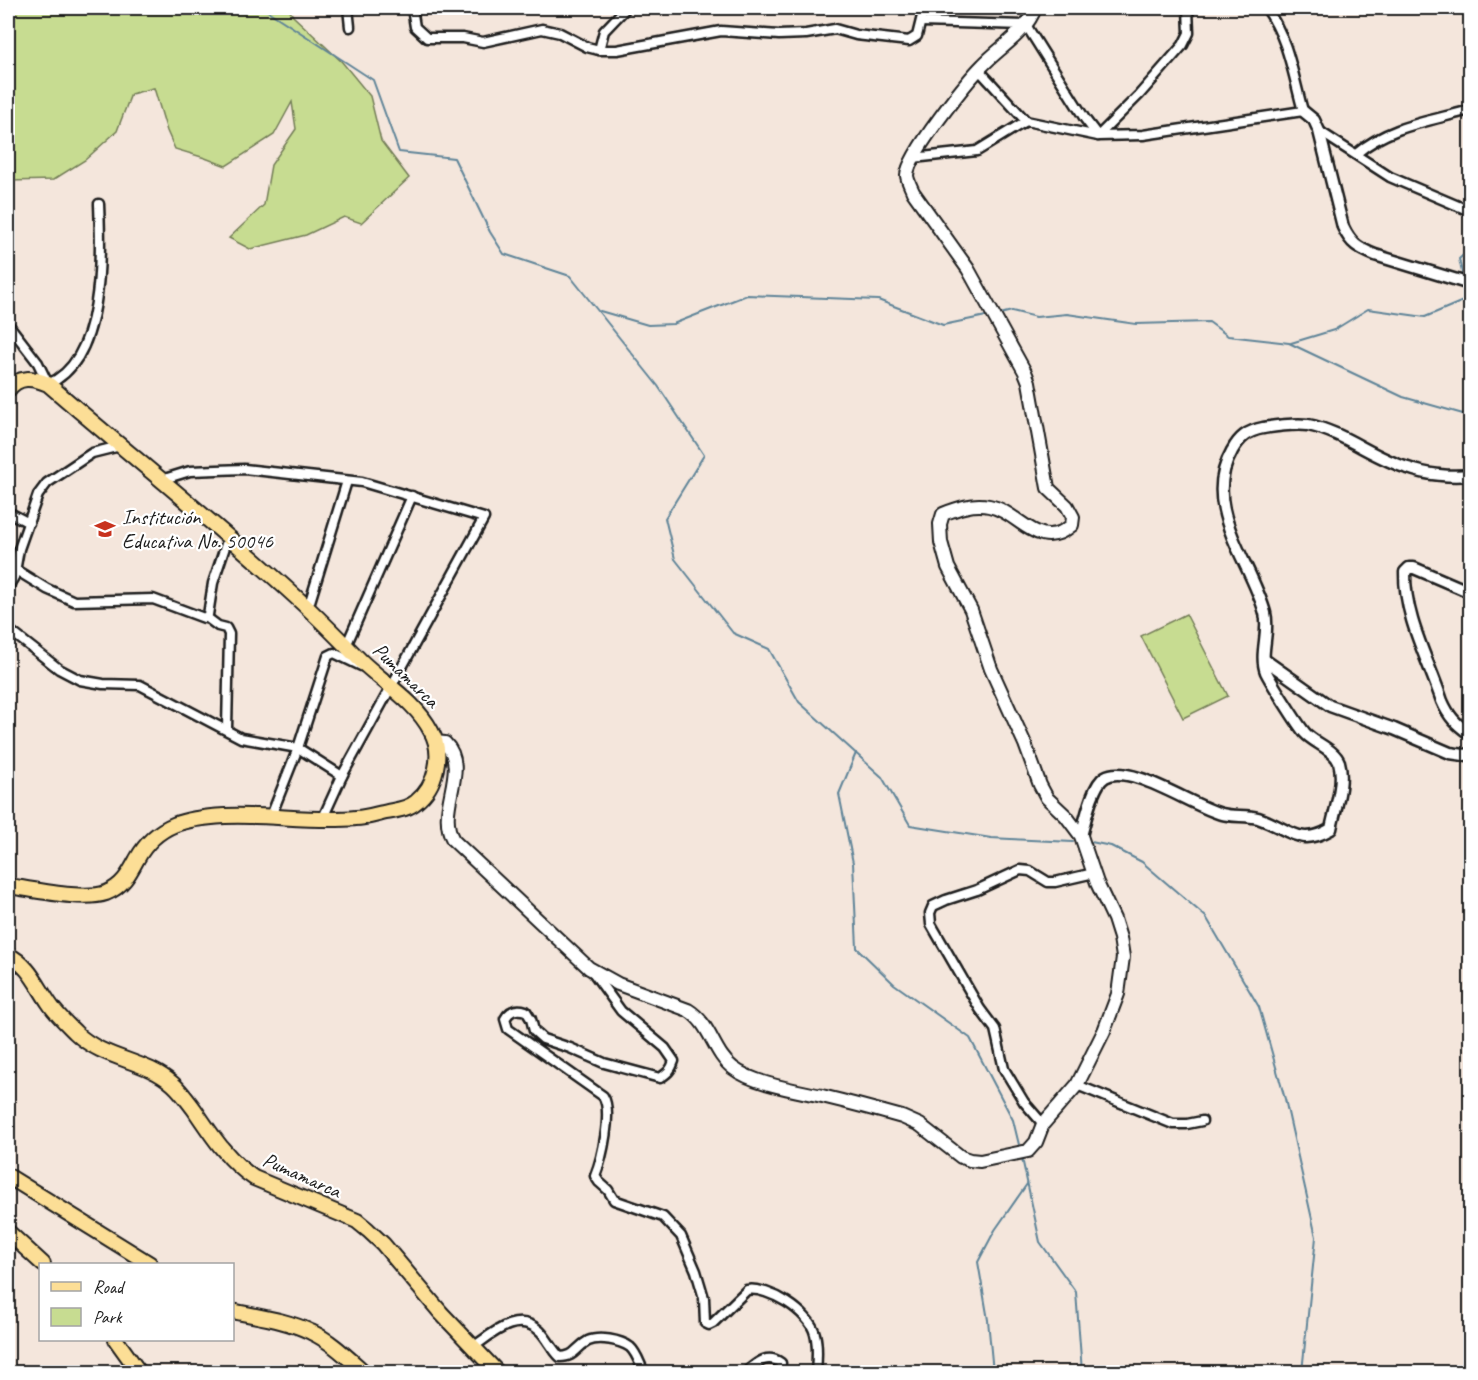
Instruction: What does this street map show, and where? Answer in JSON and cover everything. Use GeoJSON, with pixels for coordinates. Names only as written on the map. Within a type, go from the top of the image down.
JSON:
{"type":"FeatureCollection","features":[{"type":"Feature","properties":{"kind":"main road"},"geometry":{"type":"LineString","coordinates":[[435,742],[445,742],[455,765],[447,818],[448,831],[453,840],[589,968],[603,977],[696,1015],[705,1025],[719,1051],[735,1070],[778,1086],[902,1117],[920,1125],[961,1157],[980,1161],[1028,1151],[1036,1142],[1043,1124],[1077,1085],[1104,1031],[1118,994],[1123,957],[1114,919],[1081,836],[1066,816],[1047,798],[1040,786],[1025,744],[991,669],[971,610],[948,567],[941,542],[940,524],[944,514],[968,506],[991,506],[1035,533],[1054,535],[1064,532],[1072,525],[1073,517],[1066,506],[1048,488],[1029,382],[1025,372],[968,269],[910,186],[907,172],[913,158],[959,94],[979,70],[1026,25],[1035,8]]}},
{"type":"Feature","properties":{"kind":"main road"},"geometry":{"type":"LineString","coordinates":[[8,390],[15,382],[29,378],[48,384]]}},
{"type":"Feature","properties":{"kind":"main road","name":"Pumamarca"},"geometry":{"type":"LineString","coordinates":[[8,886],[83,896],[102,894],[125,880],[147,843],[157,833],[170,826],[207,817],[252,815],[322,820],[358,818],[412,805],[428,789],[436,771],[435,742],[431,730],[416,710],[390,691],[308,608],[228,537],[48,384]]}},
{"type":"Feature","properties":{"kind":"main road","name":"Pumamarca"},"geometry":{"type":"LineString","coordinates":[[8,955],[30,972],[50,1005],[86,1042],[105,1053],[150,1068],[172,1083],[226,1153],[244,1172],[357,1221],[378,1238],[441,1313],[497,1372]]}},
{"type":"Feature","properties":{"kind":"main road"},"geometry":{"type":"LineString","coordinates":[[8,1176],[148,1263]]}},
{"type":"Feature","properties":{"kind":"main road"},"geometry":{"type":"LineString","coordinates":[[8,1232],[42,1263]]}},
{"type":"Feature","properties":{"kind":"main road"},"geometry":{"type":"LineString","coordinates":[[234,1311],[313,1332],[364,1372]]}},
{"type":"Feature","properties":{"kind":"main road"},"geometry":{"type":"LineString","coordinates":[[117,1341],[139,1372]]}},
{"type":"Feature","properties":{"kind":"street"},"geometry":{"type":"LineString","coordinates":[[348,8],[350,27]]}},
{"type":"Feature","properties":{"kind":"street"},"geometry":{"type":"LineString","coordinates":[[412,8],[415,27],[427,38],[463,38],[483,42],[542,29],[560,33],[587,47],[599,50],[617,50],[709,32],[732,30],[779,35],[806,34],[835,29],[856,35],[909,41],[916,36],[924,8]]}},
{"type":"Feature","properties":{"kind":"street"},"geometry":{"type":"LineString","coordinates":[[599,50],[604,32],[626,8]]}},
{"type":"Feature","properties":{"kind":"street"},"geometry":{"type":"LineString","coordinates":[[1098,136],[1139,95],[1183,45],[1189,33],[1188,8]]}},
{"type":"Feature","properties":{"kind":"street"},"geometry":{"type":"LineString","coordinates":[[1266,8],[1277,23],[1284,39],[1303,111],[1314,120],[1319,131],[1343,227],[1349,240],[1364,251],[1470,284]]}},
{"type":"Feature","properties":{"kind":"street"},"geometry":{"type":"LineString","coordinates":[[921,22],[1026,25],[1098,136]]}},
{"type":"Feature","properties":{"kind":"street"},"geometry":{"type":"LineString","coordinates":[[979,70],[1026,122],[1098,136],[1143,135],[1303,111]]}},
{"type":"Feature","properties":{"kind":"street"},"geometry":{"type":"LineString","coordinates":[[1356,154],[1400,128],[1470,110]]}},
{"type":"Feature","properties":{"kind":"street"},"geometry":{"type":"LineString","coordinates":[[913,158],[977,151],[1026,122]]}},
{"type":"Feature","properties":{"kind":"street"},"geometry":{"type":"LineString","coordinates":[[1319,131],[1390,177],[1470,211]]}},
{"type":"Feature","properties":{"kind":"street"},"geometry":{"type":"LineString","coordinates":[[8,324],[38,363],[48,384],[56,381],[71,368],[89,334],[100,264],[99,204]]}},
{"type":"Feature","properties":{"kind":"street"},"geometry":{"type":"LineString","coordinates":[[1081,836],[1096,790],[1104,777],[1118,773],[1154,784],[1211,811],[1223,815],[1255,817],[1303,837],[1318,837],[1331,829],[1341,772],[1338,759],[1305,733],[1266,670],[1264,660],[1266,615],[1260,596],[1232,538],[1222,500],[1220,482],[1223,471],[1227,459],[1241,437],[1261,428],[1309,425],[1347,439],[1408,468],[1455,476],[1470,475]]}},
{"type":"Feature","properties":{"kind":"street"},"geometry":{"type":"LineString","coordinates":[[8,586],[12,583],[18,549],[38,495],[47,483],[92,453],[120,446]]}},
{"type":"Feature","properties":{"kind":"street"},"geometry":{"type":"LineString","coordinates":[[160,480],[190,471],[244,469],[362,482],[484,519],[342,776],[322,820]]}},
{"type":"Feature","properties":{"kind":"street"},"geometry":{"type":"LineString","coordinates":[[308,608],[347,481]]}},
{"type":"Feature","properties":{"kind":"street"},"geometry":{"type":"LineString","coordinates":[[346,646],[412,496]]}},
{"type":"Feature","properties":{"kind":"street"},"geometry":{"type":"LineString","coordinates":[[8,512],[29,523]]}},
{"type":"Feature","properties":{"kind":"street"},"geometry":{"type":"LineString","coordinates":[[206,617],[213,583],[228,537]]}},
{"type":"Feature","properties":{"kind":"street"},"geometry":{"type":"LineString","coordinates":[[1470,592],[1414,568],[1409,568],[1405,572],[1405,588],[1410,614],[1442,701],[1455,723],[1470,734]]}},
{"type":"Feature","properties":{"kind":"street"},"geometry":{"type":"LineString","coordinates":[[16,570],[47,590],[74,601],[153,599],[188,613],[206,617],[218,626],[226,628],[229,634],[227,729]]}},
{"type":"Feature","properties":{"kind":"street"},"geometry":{"type":"LineString","coordinates":[[8,629],[59,669],[81,680],[140,686],[241,738],[298,748],[342,776]]}},
{"type":"Feature","properties":{"kind":"street"},"geometry":{"type":"LineString","coordinates":[[271,816],[298,748],[330,653],[334,652],[363,667],[390,691]]}},
{"type":"Feature","properties":{"kind":"street"},"geometry":{"type":"LineString","coordinates":[[1264,660],[1330,706],[1394,729],[1450,753],[1470,754]]}},
{"type":"Feature","properties":{"kind":"street"},"geometry":{"type":"LineString","coordinates":[[1043,1124],[1024,1102],[1004,1069],[995,1029],[980,1009],[931,924],[930,913],[933,906],[977,890],[1020,870],[1030,870],[1048,882],[1094,873]]}},
{"type":"Feature","properties":{"kind":"street"},"geometry":{"type":"LineString","coordinates":[[589,968],[621,1011],[665,1048],[674,1061],[667,1074],[660,1078],[604,1063],[570,1047],[543,1039],[534,1031],[526,1011],[519,1009],[507,1014],[505,1019],[508,1029],[603,1096],[607,1102],[605,1133],[603,1151],[595,1176],[614,1200],[663,1217],[681,1236],[704,1298],[705,1323],[710,1325],[713,1323],[747,1290],[754,1289],[779,1298],[802,1312],[815,1332],[816,1372]]}},
{"type":"Feature","properties":{"kind":"street"},"geometry":{"type":"LineString","coordinates":[[1077,1085],[1173,1124],[1202,1121]]}},
{"type":"Feature","properties":{"kind":"street"},"geometry":{"type":"LineString","coordinates":[[473,1347],[499,1329],[512,1323],[524,1322],[540,1330],[560,1357],[569,1357],[590,1340],[608,1339],[630,1347],[640,1361],[644,1372]]}},
{"type":"Feature","properties":{"kind":"street"},"geometry":{"type":"LineString","coordinates":[[746,1372],[760,1360],[768,1359],[776,1360],[781,1364],[780,1372]]}},
{"type":"Feature","properties":{"kind":"green space"},"geometry":{"type":"Polygon","coordinates":[[[8,8],[288,8],[293,16],[342,62],[370,96],[381,141],[409,178],[361,223],[344,217],[306,235],[250,249],[229,238],[264,205],[271,165],[296,129],[292,102],[274,135],[226,166],[175,149],[154,88],[131,94],[117,131],[85,160],[53,180],[8,181],[8,8]]]}},
{"type":"Feature","properties":{"kind":"green space"},"geometry":{"type":"Polygon","coordinates":[[[1186,614],[1228,696],[1183,718],[1141,636],[1186,614]]]}},
{"type":"Feature","properties":{"kind":"waterway"},"geometry":{"type":"LineString","coordinates":[[263,8],[373,80],[399,152],[454,158],[490,232],[504,254],[570,276],[658,386],[704,455],[665,518],[675,559],[733,633],[769,649],[799,702],[882,777],[910,825],[991,838],[1073,842]]}},
{"type":"Feature","properties":{"kind":"waterway"},"geometry":{"type":"LineString","coordinates":[[1463,277],[1459,259],[1470,249]]}},
{"type":"Feature","properties":{"kind":"waterway"},"geometry":{"type":"LineString","coordinates":[[600,311],[648,325],[673,324],[747,295],[878,300],[943,325],[986,316]]}},
{"type":"Feature","properties":{"kind":"waterway"},"geometry":{"type":"LineString","coordinates":[[1291,343],[1334,330],[1368,309],[1425,317],[1468,299],[1467,296]]}},
{"type":"Feature","properties":{"kind":"waterway"},"geometry":{"type":"LineString","coordinates":[[1000,314],[1012,311],[1036,317],[1067,314],[1136,324],[1209,322],[1228,336],[1289,343],[1403,397],[1470,416]]}},
{"type":"Feature","properties":{"kind":"waterway"},"geometry":{"type":"LineString","coordinates":[[856,753],[839,794],[853,863],[857,948],[894,984],[970,1038],[1013,1120],[1020,1149]]}},
{"type":"Feature","properties":{"kind":"waterway"},"geometry":{"type":"LineString","coordinates":[[1091,842],[1111,846],[1142,862],[1206,917],[1259,1007],[1285,1099],[1316,1237],[1302,1372]]}},
{"type":"Feature","properties":{"kind":"waterway"},"geometry":{"type":"LineString","coordinates":[[1022,1158],[1040,1242],[1076,1292],[1082,1372]]}},
{"type":"Feature","properties":{"kind":"waterway"},"geometry":{"type":"LineString","coordinates":[[993,1372],[988,1320],[978,1262],[995,1230],[1027,1184]]}},
{"type":"Feature","properties":{"kind":"place","name":"Institución Educativa No. 50046"},"geometry":{"type":"Point","coordinates":[105,529]}}]}
